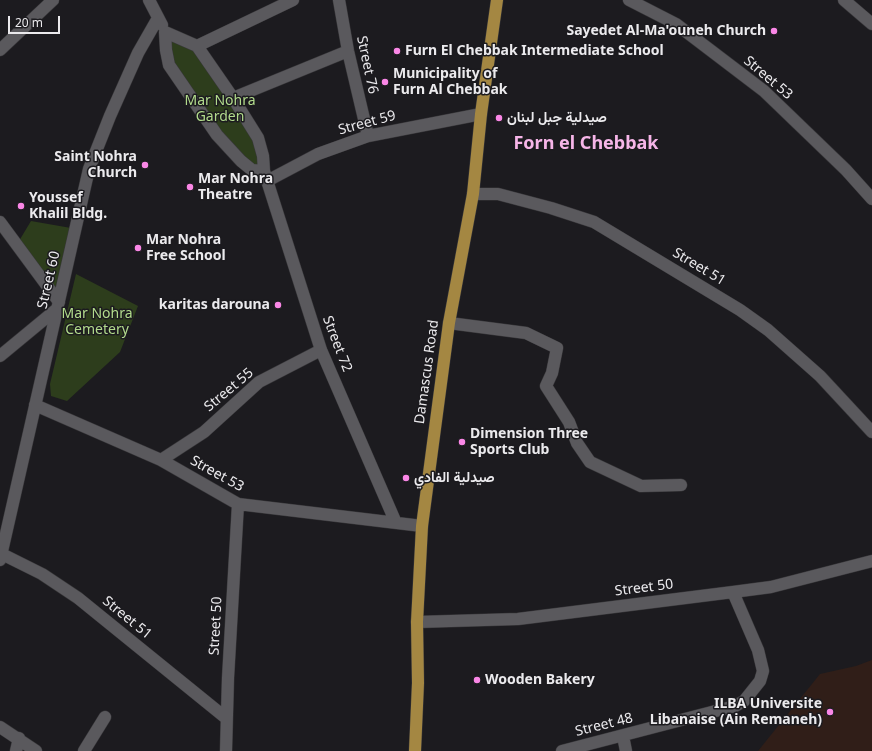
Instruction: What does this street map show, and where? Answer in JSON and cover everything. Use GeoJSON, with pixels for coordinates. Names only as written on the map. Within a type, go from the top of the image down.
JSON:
{"type":"FeatureCollection","features":[{"type":"Feature","properties":{"kind":"main road","name":"Damascus Road"},"geometry":{"type":"LineString","coordinates":[[415,751],[418,683],[417,622],[422,526],[449,323],[473,194],[481,114],[497,0]]}},
{"type":"Feature","properties":{"kind":"street"},"geometry":{"type":"LineString","coordinates":[[0,50],[53,0]]}},
{"type":"Feature","properties":{"kind":"street"},"geometry":{"type":"LineString","coordinates":[[148,0],[165,32],[169,65],[217,135],[241,161],[252,170],[265,176]]}},
{"type":"Feature","properties":{"kind":"street"},"geometry":{"type":"LineString","coordinates":[[165,32],[197,46],[294,0]]}},
{"type":"Feature","properties":{"kind":"street","name":"Street 76"},"geometry":{"type":"LineString","coordinates":[[339,0],[348,51],[368,136]]}},
{"type":"Feature","properties":{"kind":"street","name":"Street 53"},"geometry":{"type":"LineString","coordinates":[[629,0],[676,24],[764,91],[846,170],[872,200]]}},
{"type":"Feature","properties":{"kind":"street"},"geometry":{"type":"LineString","coordinates":[[844,0],[872,24]]}},
{"type":"Feature","properties":{"kind":"street","name":"Street 60"},"geometry":{"type":"LineString","coordinates":[[0,556],[59,305],[89,169],[113,109],[138,54],[158,18]]}},
{"type":"Feature","properties":{"kind":"street","name":"Street 72"},"geometry":{"type":"LineString","coordinates":[[197,46],[233,98],[258,138],[263,156],[265,176],[321,350],[396,523]]}},
{"type":"Feature","properties":{"kind":"street"},"geometry":{"type":"LineString","coordinates":[[233,98],[348,51]]}},
{"type":"Feature","properties":{"kind":"street","name":"Street 59"},"geometry":{"type":"LineString","coordinates":[[265,176],[318,154],[368,136],[481,114]]}},
{"type":"Feature","properties":{"kind":"street","name":"Street 51"},"geometry":{"type":"LineString","coordinates":[[473,194],[498,194],[551,208],[594,222],[740,310],[768,330],[820,376],[872,432]]}},
{"type":"Feature","properties":{"kind":"street"},"geometry":{"type":"LineString","coordinates":[[0,222],[59,305],[0,356]]}},
{"type":"Feature","properties":{"kind":"street"},"geometry":{"type":"LineString","coordinates":[[449,323],[526,333],[557,348],[552,374],[546,386],[569,422],[577,443],[590,462],[641,486],[681,485]]}},
{"type":"Feature","properties":{"kind":"street","name":"Street 55"},"geometry":{"type":"LineString","coordinates":[[161,460],[204,432],[259,382],[321,350]]}},
{"type":"Feature","properties":{"kind":"street","name":"Street 53"},"geometry":{"type":"LineString","coordinates":[[35,405],[161,460],[238,504],[422,526]]}},
{"type":"Feature","properties":{"kind":"street","name":"Street 50"},"geometry":{"type":"LineString","coordinates":[[226,751],[226,718],[238,504]]}},
{"type":"Feature","properties":{"kind":"street","name":"Street 51"},"geometry":{"type":"LineString","coordinates":[[0,556],[42,574],[78,598],[226,718]]}},
{"type":"Feature","properties":{"kind":"street","name":"Street 50"},"geometry":{"type":"LineString","coordinates":[[417,622],[518,619],[771,587],[872,561]]}},
{"type":"Feature","properties":{"kind":"street","name":"Street 48"},"geometry":{"type":"LineString","coordinates":[[562,751],[735,706],[751,695],[760,682],[763,671],[758,650],[733,592]]}},
{"type":"Feature","properties":{"kind":"street"},"geometry":{"type":"LineString","coordinates":[[84,751],[105,717]]}},
{"type":"Feature","properties":{"kind":"street"},"geometry":{"type":"LineString","coordinates":[[0,727],[19,738],[36,751]]}},
{"type":"Feature","properties":{"kind":"street"},"geometry":{"type":"LineString","coordinates":[[622,736],[626,751]]}},
{"type":"Feature","properties":{"kind":"street"},"geometry":{"type":"LineString","coordinates":[[16,751],[19,738]]}},
{"type":"Feature","properties":{"kind":"shaded area","name":"ILBA Universite Libanaise (Ain Remaneh)"},"geometry":{"type":"Polygon","coordinates":[[[872,660],[872,751],[758,751],[820,674],[856,666],[872,660]]]}},
{"type":"Feature","properties":{"kind":"green space","name":"Mar Nohra Garden"},"geometry":{"type":"Polygon","coordinates":[[[165,32],[197,46],[258,138],[264,171],[252,170],[169,65],[165,32]]]}},
{"type":"Feature","properties":{"kind":"green space"},"geometry":{"type":"Polygon","coordinates":[[[31,221],[71,228],[58,299],[16,246],[31,221]]]}},
{"type":"Feature","properties":{"kind":"green space","name":"Mar Nohra Cemetery"},"geometry":{"type":"Polygon","coordinates":[[[76,274],[138,306],[120,352],[67,401],[51,396],[50,384],[76,274]]]}},
{"type":"Feature","properties":{"kind":"place","name":"Sayedet Al-Ma'ouneh Church"},"geometry":{"type":"Point","coordinates":[774,31]}},
{"type":"Feature","properties":{"kind":"place","name":"Furn El Chebbak Intermediate School"},"geometry":{"type":"Point","coordinates":[397,51]}},
{"type":"Feature","properties":{"kind":"place","name":"Municipality of Furn Al Chebbak"},"geometry":{"type":"Point","coordinates":[385,82]}},
{"type":"Feature","properties":{"kind":"place","name":"صيدلية جبل لبنان"},"geometry":{"type":"Point","coordinates":[499,118]}},
{"type":"Feature","properties":{"kind":"place","name":"Saint Nohra Church"},"geometry":{"type":"Point","coordinates":[145,165]}},
{"type":"Feature","properties":{"kind":"place","name":"Mar Nohra Theatre"},"geometry":{"type":"Point","coordinates":[190,187]}},
{"type":"Feature","properties":{"kind":"place","name":"Youssef Khalil Bldg."},"geometry":{"type":"Point","coordinates":[21,206]}},
{"type":"Feature","properties":{"kind":"place","name":"Mar Nohra Free School"},"geometry":{"type":"Point","coordinates":[138,248]}},
{"type":"Feature","properties":{"kind":"place","name":"karitas darouna"},"geometry":{"type":"Point","coordinates":[278,305]}},
{"type":"Feature","properties":{"kind":"place","name":"Dimension Three Sports Club"},"geometry":{"type":"Point","coordinates":[462,442]}},
{"type":"Feature","properties":{"kind":"place","name":"صيدلية الفادي"},"geometry":{"type":"Point","coordinates":[406,478]}},
{"type":"Feature","properties":{"kind":"place","name":"Wooden Bakery"},"geometry":{"type":"Point","coordinates":[477,680]}},
{"type":"Feature","properties":{"kind":"place","name":"ILBA Universite Libanaise (Ain Remaneh)"},"geometry":{"type":"Point","coordinates":[830,712]}},
{"type":"Feature","properties":{"kind":"district","name":"Forn el Chebbak"},"geometry":{"type":"Point","coordinates":[586,144]}}]}
